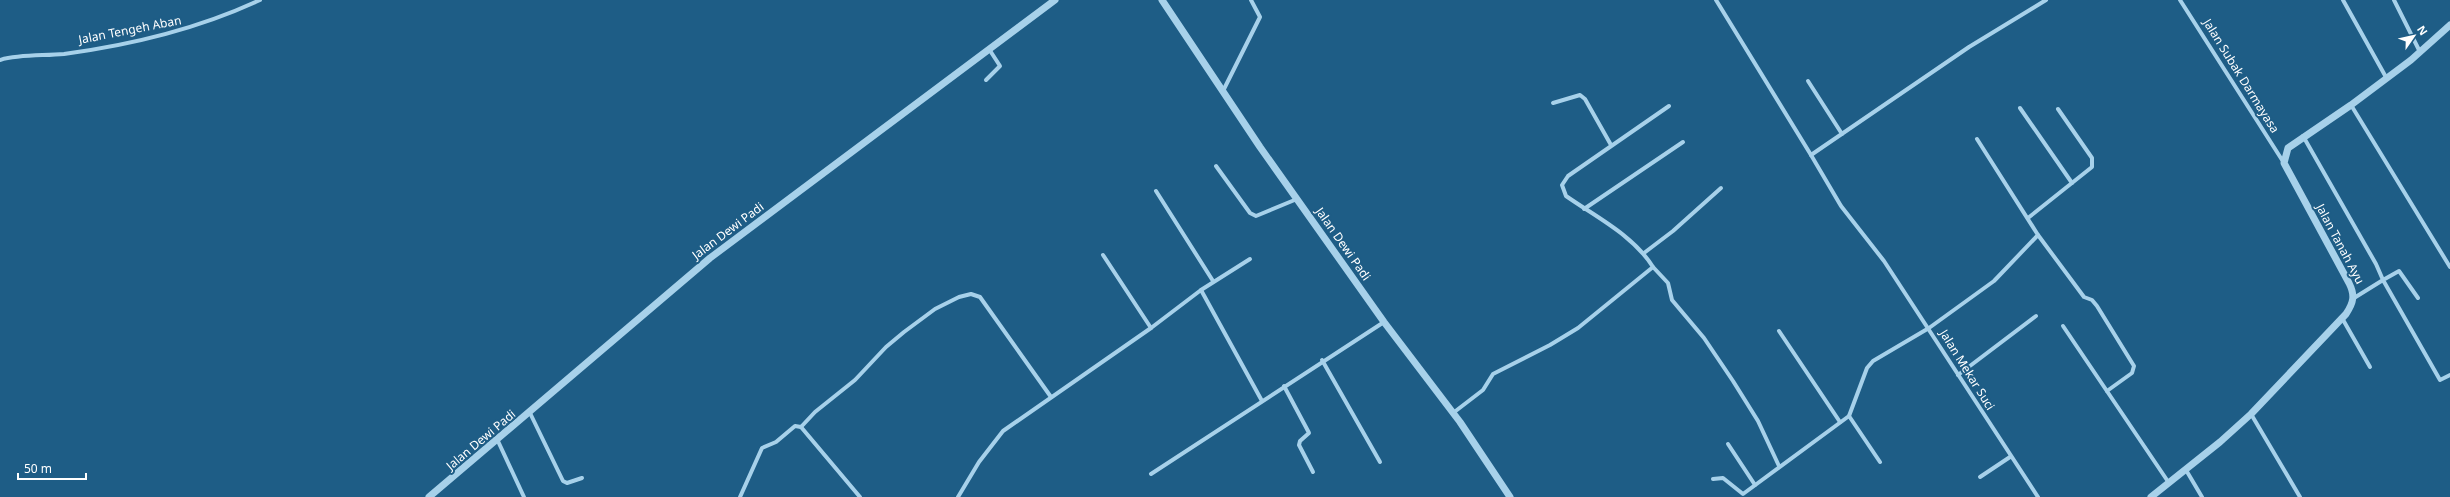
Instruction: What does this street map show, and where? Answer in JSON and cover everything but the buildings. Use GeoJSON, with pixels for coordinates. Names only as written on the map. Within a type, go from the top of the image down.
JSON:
{"type":"FeatureCollection","features":[{"type":"Feature","properties":{"kind":"street","name":"Jalan Tengeh Aban"},"geometry":{"type":"LineString","coordinates":[[0,60],[64,54],[128,43],[184,30],[260,0]]}},
{"type":"Feature","properties":{"kind":"street","name":"Jalan Dewi Padi"},"geometry":{"type":"LineString","coordinates":[[429,497],[530,413],[670,290],[710,258],[1055,0]]}},
{"type":"Feature","properties":{"kind":"street","name":"Jalan Dewi Padi"},"geometry":{"type":"LineString","coordinates":[[1162,0],[1222,90],[1384,322],[1460,422],[1510,497]]}},
{"type":"Feature","properties":{"kind":"street"},"geometry":{"type":"LineString","coordinates":[[1222,90],[1260,17],[1251,0]]}},
{"type":"Feature","properties":{"kind":"street"},"geometry":{"type":"LineString","coordinates":[[1714,479],[1723,478],[1741,494],[1755,485],[1848,416],[1867,368],[1873,361],[1929,328],[1884,261],[1841,206],[1716,0]]}},
{"type":"Feature","properties":{"kind":"street"},"geometry":{"type":"LineString","coordinates":[[1811,155],[1969,47],[2046,0]]}},
{"type":"Feature","properties":{"kind":"street","name":"Jalan Subak Darmayasa"},"geometry":{"type":"LineString","coordinates":[[2180,0],[2284,164]]}},
{"type":"Feature","properties":{"kind":"street"},"geometry":{"type":"LineString","coordinates":[[2343,0],[2387,79]]}},
{"type":"Feature","properties":{"kind":"street"},"geometry":{"type":"LineString","coordinates":[[2394,0],[2420,52]]}},
{"type":"Feature","properties":{"kind":"street"},"geometry":{"type":"LineString","coordinates":[[2284,164],[2288,148],[2303,135],[2351,105],[2387,79],[2450,25]]}},
{"type":"Feature","properties":{"kind":"street"},"geometry":{"type":"LineString","coordinates":[[986,80],[1000,66],[989,49]]}},
{"type":"Feature","properties":{"kind":"street"},"geometry":{"type":"LineString","coordinates":[[1808,82],[1842,134]]}},
{"type":"Feature","properties":{"kind":"street"},"geometry":{"type":"LineString","coordinates":[[1553,103],[1580,95],[1585,98],[1611,146]]}},
{"type":"Feature","properties":{"kind":"street"},"geometry":{"type":"LineString","coordinates":[[2351,105],[2450,267]]}},
{"type":"Feature","properties":{"kind":"street"},"geometry":{"type":"LineString","coordinates":[[1669,106],[1568,176],[1562,183],[1563,191],[1566,196],[1644,253],[1653,267],[1668,283],[1670,296],[1704,338],[1758,421],[1779,466]]}},
{"type":"Feature","properties":{"kind":"street"},"geometry":{"type":"LineString","coordinates":[[2020,108],[2072,183]]}},
{"type":"Feature","properties":{"kind":"street"},"geometry":{"type":"LineString","coordinates":[[2028,218],[2092,167],[2094,161],[2058,109]]}},
{"type":"Feature","properties":{"kind":"street"},"geometry":{"type":"LineString","coordinates":[[2303,135],[2440,380],[2450,374]]}},
{"type":"Feature","properties":{"kind":"street"},"geometry":{"type":"LineString","coordinates":[[1978,139],[2038,235],[2084,297],[2092,300],[2097,306],[2134,366],[2132,373],[2107,391]]}},
{"type":"Feature","properties":{"kind":"street"},"geometry":{"type":"LineString","coordinates":[[1584,209],[1683,142]]}},
{"type":"Feature","properties":{"kind":"street","name":"Jalan Tanah Ayu"},"geometry":{"type":"LineString","coordinates":[[2151,497],[2186,470],[2251,414],[2342,318],[2354,298],[2349,283],[2284,164]]}},
{"type":"Feature","properties":{"kind":"street"},"geometry":{"type":"LineString","coordinates":[[1216,166],[1250,213],[1256,216],[1298,198]]}},
{"type":"Feature","properties":{"kind":"street"},"geometry":{"type":"LineString","coordinates":[[1644,253],[1721,188]]}},
{"type":"Feature","properties":{"kind":"street"},"geometry":{"type":"LineString","coordinates":[[1156,191],[1213,281]]}},
{"type":"Feature","properties":{"kind":"street","name":"Jalan Mekar Suci"},"geometry":{"type":"LineString","coordinates":[[2038,235],[1994,281],[1929,328],[2010,457],[2038,497]]}},
{"type":"Feature","properties":{"kind":"street"},"geometry":{"type":"LineString","coordinates":[[1103,255],[1151,328]]}},
{"type":"Feature","properties":{"kind":"street"},"geometry":{"type":"LineString","coordinates":[[958,497],[979,462],[1003,431],[1151,328],[1213,281],[1250,259]]}},
{"type":"Feature","properties":{"kind":"street"},"geometry":{"type":"LineString","coordinates":[[1453,413],[1483,390],[1493,374],[1550,345],[1578,328],[1653,267]]}},
{"type":"Feature","properties":{"kind":"street"},"geometry":{"type":"LineString","coordinates":[[2354,298],[2399,271],[2418,298]]}},
{"type":"Feature","properties":{"kind":"street"},"geometry":{"type":"LineString","coordinates":[[1201,290],[1262,401]]}},
{"type":"Feature","properties":{"kind":"street"},"geometry":{"type":"LineString","coordinates":[[801,427],[815,412],[855,380],[886,346],[935,309],[968,294],[980,297],[1051,397]]}},
{"type":"Feature","properties":{"kind":"street"},"geometry":{"type":"LineString","coordinates":[[1958,375],[2036,316]]}},
{"type":"Feature","properties":{"kind":"street"},"geometry":{"type":"LineString","coordinates":[[2342,318],[2370,367]]}},
{"type":"Feature","properties":{"kind":"street"},"geometry":{"type":"LineString","coordinates":[[1151,474],[1322,360],[1384,322]]}},
{"type":"Feature","properties":{"kind":"street"},"geometry":{"type":"LineString","coordinates":[[2063,326],[2169,484]]}},
{"type":"Feature","properties":{"kind":"street"},"geometry":{"type":"LineString","coordinates":[[1779,331],[1840,422]]}},
{"type":"Feature","properties":{"kind":"street"},"geometry":{"type":"LineString","coordinates":[[1322,360],[1380,462]]}},
{"type":"Feature","properties":{"kind":"street"},"geometry":{"type":"LineString","coordinates":[[1284,386],[1309,433],[1300,441],[1299,445],[1313,472]]}},
{"type":"Feature","properties":{"kind":"street"},"geometry":{"type":"LineString","coordinates":[[530,413],[563,481],[567,483],[582,478]]}},
{"type":"Feature","properties":{"kind":"street"},"geometry":{"type":"LineString","coordinates":[[2251,414],[2300,497]]}},
{"type":"Feature","properties":{"kind":"street"},"geometry":{"type":"LineString","coordinates":[[1848,416],[1880,462]]}},
{"type":"Feature","properties":{"kind":"street"},"geometry":{"type":"LineString","coordinates":[[740,497],[762,448],[776,442],[795,426],[801,427],[860,497]]}},
{"type":"Feature","properties":{"kind":"street"},"geometry":{"type":"LineString","coordinates":[[497,439],[524,497]]}},
{"type":"Feature","properties":{"kind":"street"},"geometry":{"type":"LineString","coordinates":[[1728,444],[1755,485]]}},
{"type":"Feature","properties":{"kind":"street"},"geometry":{"type":"LineString","coordinates":[[1980,477],[2010,457]]}},
{"type":"Feature","properties":{"kind":"street"},"geometry":{"type":"LineString","coordinates":[[2186,470],[2202,497]]}}]}
